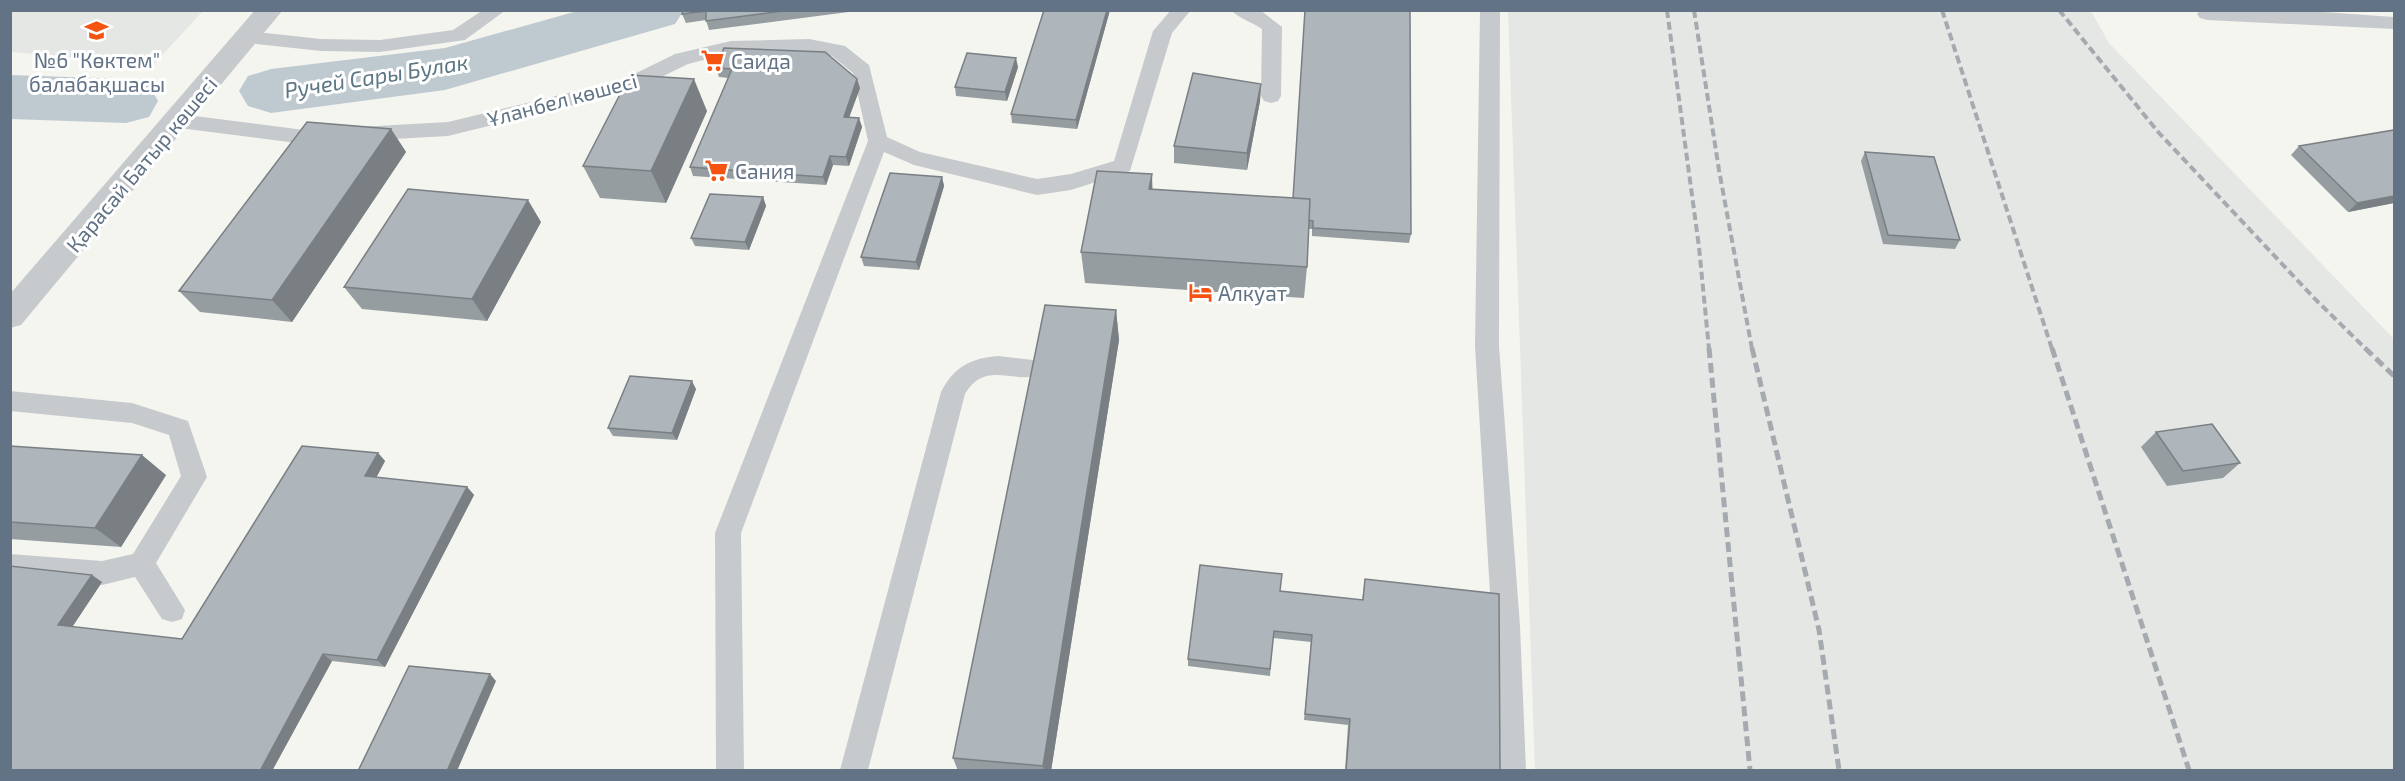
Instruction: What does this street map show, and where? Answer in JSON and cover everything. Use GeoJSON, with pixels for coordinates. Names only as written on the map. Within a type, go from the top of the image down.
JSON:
{"type":"FeatureCollection","features":[{"type":"Feature","properties":{"kind":"street","name":"Қарасай Батыр көшесі"},"geometry":{"type":"LineString","coordinates":[[10,316],[179,120],[270,10]]}},
{"type":"Feature","properties":{"kind":"lane"},"geometry":{"type":"LineString","coordinates":[[248,37],[321,45],[380,46],[458,36],[497,10]]}},
{"type":"Feature","properties":{"kind":"lane"},"geometry":{"type":"LineString","coordinates":[[730,771],[728,533],[878,141],[914,158],[1037,187],[1071,182],[1124,166],[1163,31],[1182,10]]}},
{"type":"Feature","properties":{"kind":"lane"},"geometry":{"type":"LineString","coordinates":[[1240,10],[1257,16],[1272,27],[1271,96]]}},
{"type":"Feature","properties":{"kind":"lane"},"geometry":{"type":"LineString","coordinates":[[1490,10],[1487,346],[1506,626],[1512,771]]}},
{"type":"Feature","properties":{"kind":"lane"},"geometry":{"type":"LineString","coordinates":[[2207,14],[2286,16],[2394,23]]}},
{"type":"Feature","properties":{"kind":"lane","name":"Ұланбел көшесі"},"geometry":{"type":"LineString","coordinates":[[179,120],[304,137],[448,129],[628,85],[682,59],[731,47],[809,45],[838,51],[862,70],[878,141]]}},
{"type":"Feature","properties":{"kind":"lane"},"geometry":{"type":"LineString","coordinates":[[854,771],[953,392],[961,377],[975,369],[986,366],[1033,368]]}},
{"type":"Feature","properties":{"kind":"lane"},"geometry":{"type":"LineString","coordinates":[[10,401],[132,413],[179,428],[194,477],[141,564],[102,573],[10,566]]}},
{"type":"Feature","properties":{"kind":"lane"},"geometry":{"type":"LineString","coordinates":[[141,564],[172,610]]}},
{"type":"Feature","properties":{"kind":"shaded area","name":"№6 \"Көктем\" балабақшасы"},"geometry":{"type":"Polygon","coordinates":[[[10,11],[203,11],[153,65],[11,52],[10,11]]]}},
{"type":"Feature","properties":{"kind":"shaded area"},"geometry":{"type":"Polygon","coordinates":[[[1508,11],[2091,11],[2109,43],[2394,339],[2394,770],[1535,770],[1508,11]]]}},
{"type":"Feature","properties":{"kind":"building"},"geometry":{"type":"Polygon","coordinates":[[[683,10],[790,10],[706,21],[706,11],[682,14],[683,10]]]}},
{"type":"Feature","properties":{"kind":"building"},"geometry":{"type":"Polygon","coordinates":[[[1044,10],[1107,10],[1076,120],[1011,114],[1044,10]]]}},
{"type":"Feature","properties":{"kind":"building"},"geometry":{"type":"Polygon","coordinates":[[[1305,10],[1410,11],[1411,234],[1313,228],[1313,221],[1309,220],[1310,199],[1293,198],[1305,10]]]}},
{"type":"Feature","properties":{"kind":"building"},"geometry":{"type":"Polygon","coordinates":[[[724,48],[825,52],[857,79],[844,117],[859,118],[846,157],[830,156],[823,177],[690,167],[732,69],[716,68],[724,48]]]}},
{"type":"Feature","properties":{"kind":"building"},"geometry":{"type":"Polygon","coordinates":[[[967,53],[1016,58],[1005,92],[955,87],[967,53]]]}},
{"type":"Feature","properties":{"kind":"building"},"geometry":{"type":"Polygon","coordinates":[[[1193,73],[1261,84],[1247,153],[1174,146],[1193,73]]]}},
{"type":"Feature","properties":{"kind":"building"},"geometry":{"type":"Polygon","coordinates":[[[630,75],[694,79],[651,171],[583,166],[630,75]]]}},
{"type":"Feature","properties":{"kind":"building"},"geometry":{"type":"Polygon","coordinates":[[[307,122],[391,129],[272,300],[179,291],[307,122]]]}},
{"type":"Feature","properties":{"kind":"building"},"geometry":{"type":"Polygon","coordinates":[[[2394,130],[2394,196],[2357,203],[2299,146],[2394,130]]]}},
{"type":"Feature","properties":{"kind":"building"},"geometry":{"type":"Polygon","coordinates":[[[1865,152],[1934,157],[1960,240],[1888,235],[1865,152]]]}},
{"type":"Feature","properties":{"kind":"building"},"geometry":{"type":"Polygon","coordinates":[[[1097,171],[1152,174],[1149,189],[1310,199],[1307,267],[1081,252],[1097,171]]]}},
{"type":"Feature","properties":{"kind":"building"},"geometry":{"type":"Polygon","coordinates":[[[890,173],[942,177],[916,262],[861,257],[890,173]]]}},
{"type":"Feature","properties":{"kind":"building"},"geometry":{"type":"Polygon","coordinates":[[[408,189],[528,200],[472,299],[344,287],[408,189]]]}},
{"type":"Feature","properties":{"kind":"building"},"geometry":{"type":"Polygon","coordinates":[[[710,194],[763,197],[745,242],[691,238],[710,194]]]}},
{"type":"Feature","properties":{"kind":"building"},"geometry":{"type":"Polygon","coordinates":[[[1045,305],[1116,310],[1043,766],[953,758],[1045,305]]]}},
{"type":"Feature","properties":{"kind":"building"},"geometry":{"type":"Polygon","coordinates":[[[630,376],[692,381],[672,433],[608,428],[630,376]]]}},
{"type":"Feature","properties":{"kind":"building"},"geometry":{"type":"Polygon","coordinates":[[[2212,424],[2240,463],[2183,471],[2156,432],[2212,424]]]}},
{"type":"Feature","properties":{"kind":"building"},"geometry":{"type":"Polygon","coordinates":[[[10,446],[142,455],[95,528],[10,522],[10,446]]]}},
{"type":"Feature","properties":{"kind":"building"},"geometry":{"type":"Polygon","coordinates":[[[302,446],[378,453],[365,476],[467,487],[377,660],[323,654],[260,771],[10,771],[10,566],[92,575],[58,625],[182,639],[302,446]]]}},
{"type":"Feature","properties":{"kind":"building"},"geometry":{"type":"Polygon","coordinates":[[[1200,565],[1282,574],[1280,591],[1363,600],[1365,579],[1499,594],[1500,771],[1346,771],[1350,719],[1305,714],[1312,635],[1274,631],[1270,669],[1188,659],[1200,565]]]}},
{"type":"Feature","properties":{"kind":"building"},"geometry":{"type":"Polygon","coordinates":[[[409,666],[490,674],[447,771],[358,771],[409,666]]]}},
{"type":"Feature","properties":{"kind":"waterway","name":"Ручей Сары Булак"},"geometry":{"type":"LineString","coordinates":[[271,91],[445,69],[654,10]]}},
{"type":"Feature","properties":{"kind":"waterway","name":"Ручей Сары Булак"},"geometry":{"type":"LineString","coordinates":[[10,97],[126,101]]}},
{"type":"Feature","properties":{"kind":"railway"},"geometry":{"type":"LineString","coordinates":[[1667,10],[1699,247],[1709,349]]}},
{"type":"Feature","properties":{"kind":"railway"},"geometry":{"type":"LineString","coordinates":[[1694,10],[1719,170],[1752,349]]}},
{"type":"Feature","properties":{"kind":"railway"},"geometry":{"type":"LineString","coordinates":[[1942,10],[2052,349]]}},
{"type":"Feature","properties":{"kind":"railway"},"geometry":{"type":"LineString","coordinates":[[2059,10],[2159,133],[2316,300],[2366,349]]}},
{"type":"Feature","properties":{"kind":"railway"},"geometry":{"type":"LineString","coordinates":[[1709,348],[1750,770]]}},
{"type":"Feature","properties":{"kind":"railway"},"geometry":{"type":"LineString","coordinates":[[1752,348],[1819,630],[1839,770]]}},
{"type":"Feature","properties":{"kind":"railway"},"geometry":{"type":"LineString","coordinates":[[2052,348],[2189,770]]}},
{"type":"Feature","properties":{"kind":"railway"},"geometry":{"type":"LineString","coordinates":[[2365,348],[2394,376]]}},
{"type":"Feature","properties":{"kind":"place","name":"№6 \"Көктем\" балабақшасы"},"geometry":{"type":"Point","coordinates":[97,31]}},
{"type":"Feature","properties":{"kind":"place","name":"Саида"},"geometry":{"type":"Point","coordinates":[713,60]}},
{"type":"Feature","properties":{"kind":"place","name":"Сания"},"geometry":{"type":"Point","coordinates":[717,170]}},
{"type":"Feature","properties":{"kind":"place","name":"Алкуат"},"geometry":{"type":"Point","coordinates":[1200,292]}}]}
